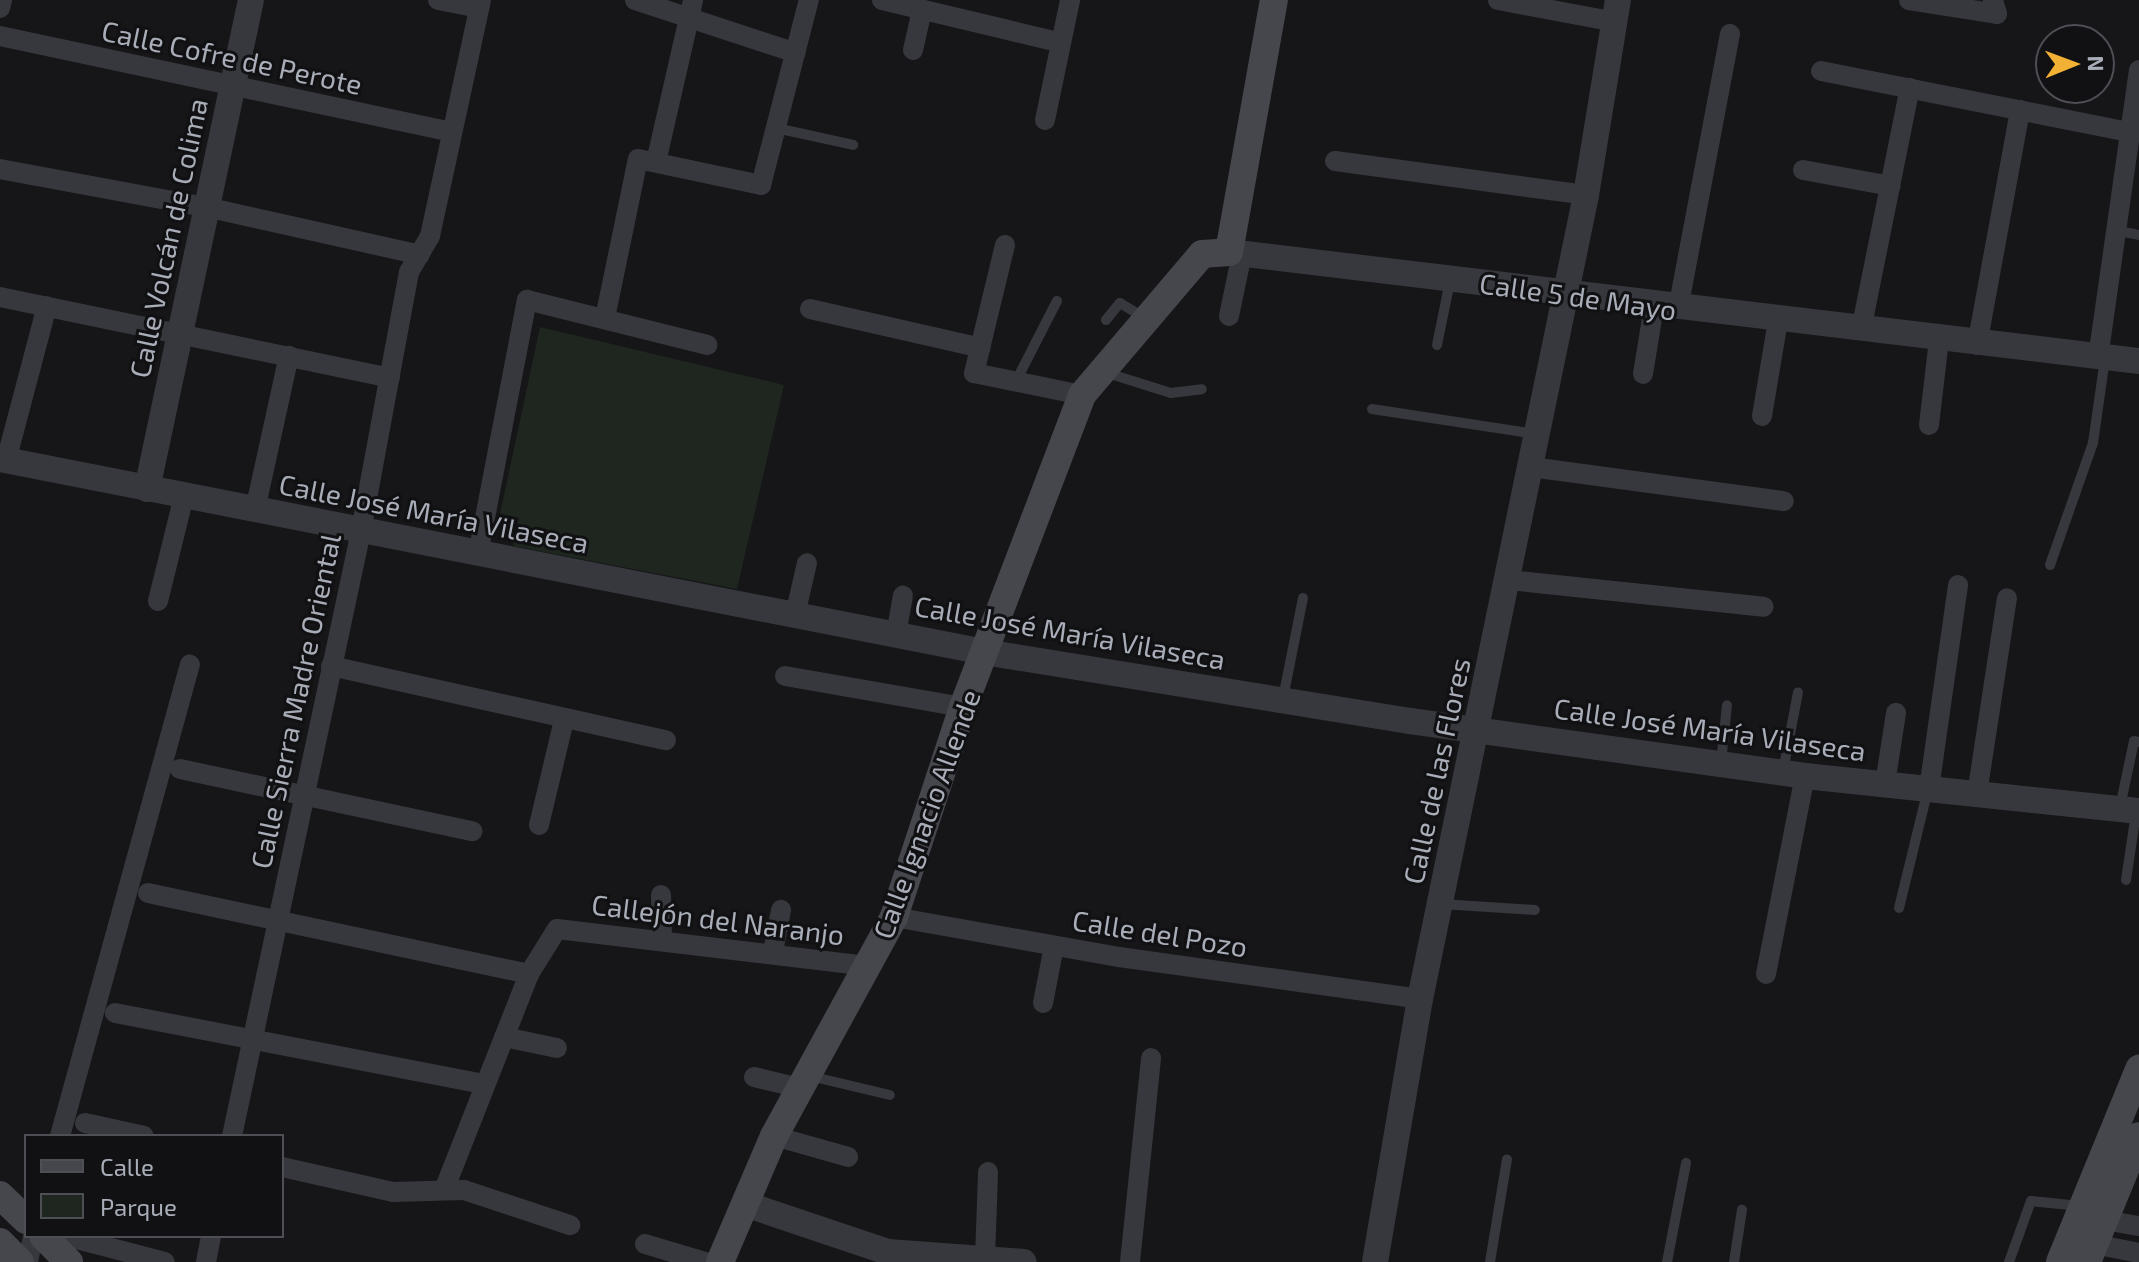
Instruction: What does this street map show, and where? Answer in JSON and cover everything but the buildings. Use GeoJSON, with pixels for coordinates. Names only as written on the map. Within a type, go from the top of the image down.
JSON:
{"type":"FeatureCollection","features":[{"type":"Feature","properties":{"kind":"main road"},"geometry":{"type":"LineString","coordinates":[[1236,253],[1270,6]]}},
{"type":"Feature","properties":{"kind":"main road","name":"Calle 5 de Mayo"},"geometry":{"type":"LineString","coordinates":[[1082,395],[1202,254],[1236,253]]}},
{"type":"Feature","properties":{"kind":"main road","name":"Calle Ignacio Allende"},"geometry":{"type":"LineString","coordinates":[[720,1262],[774,1136],[894,917],[963,707],[1082,395]]}},
{"type":"Feature","properties":{"kind":"main road"},"geometry":{"type":"LineString","coordinates":[[2092,1233],[2139,1069]]}},
{"type":"Feature","properties":{"kind":"main road"},"geometry":{"type":"LineString","coordinates":[[2060,1262],[2092,1233],[2130,1181],[2139,1136]]}},
{"type":"Feature","properties":{"kind":"main road"},"geometry":{"type":"LineString","coordinates":[[0,1195],[24,1218]]}},
{"type":"Feature","properties":{"kind":"main road"},"geometry":{"type":"LineString","coordinates":[[45,1238],[69,1262]]}},
{"type":"Feature","properties":{"kind":"main road"},"geometry":{"type":"LineString","coordinates":[[0,1242],[20,1262]]}},
{"type":"Feature","properties":{"kind":"street"},"geometry":{"type":"LineString","coordinates":[[0,8],[2,0]]}},
{"type":"Feature","properties":{"kind":"street","name":"Calle Volcán de Colima"},"geometry":{"type":"LineString","coordinates":[[147,489],[251,0]]}},
{"type":"Feature","properties":{"kind":"street"},"geometry":{"type":"LineString","coordinates":[[438,0],[480,4]]}},
{"type":"Feature","properties":{"kind":"street"},"geometry":{"type":"LineString","coordinates":[[635,0],[691,9],[796,53]]}},
{"type":"Feature","properties":{"kind":"street"},"geometry":{"type":"LineString","coordinates":[[605,318],[638,159],[761,185],[809,0]]}},
{"type":"Feature","properties":{"kind":"street"},"geometry":{"type":"LineString","coordinates":[[882,0],[922,10],[951,8],[1058,42]]}},
{"type":"Feature","properties":{"kind":"street"},"geometry":{"type":"LineString","coordinates":[[1045,120],[1058,42],[1070,0]]}},
{"type":"Feature","properties":{"kind":"street"},"geometry":{"type":"LineString","coordinates":[[1498,0],[1616,11]]}},
{"type":"Feature","properties":{"kind":"street"},"geometry":{"type":"LineString","coordinates":[[1909,0],[1997,14],[1993,0]]}},
{"type":"Feature","properties":{"kind":"street","name":"Calle Sierra Madre Oriental"},"geometry":{"type":"LineString","coordinates":[[232,1134],[361,531],[409,272],[430,236],[480,4]]}},
{"type":"Feature","properties":{"kind":"street"},"geometry":{"type":"LineString","coordinates":[[656,162],[691,9]]}},
{"type":"Feature","properties":{"kind":"street"},"geometry":{"type":"LineString","coordinates":[[913,50],[922,10]]}},
{"type":"Feature","properties":{"kind":"street","name":"Calle de las Flores"},"geometry":{"type":"LineString","coordinates":[[1375,1262],[1420,999],[1509,580],[1586,195],[1616,11]]}},
{"type":"Feature","properties":{"kind":"street"},"geometry":{"type":"LineString","coordinates":[[1643,374],[1666,308],[1730,34]]}},
{"type":"Feature","properties":{"kind":"street","name":"Calle Cofre de Perote"},"geometry":{"type":"LineString","coordinates":[[0,36],[452,132]]}},
{"type":"Feature","properties":{"kind":"street"},"geometry":{"type":"LineString","coordinates":[[1821,71],[2129,132]]}},
{"type":"Feature","properties":{"kind":"street"},"geometry":{"type":"LineString","coordinates":[[2102,358],[2115,230],[2138,80]]}},
{"type":"Feature","properties":{"kind":"street"},"geometry":{"type":"LineString","coordinates":[[1861,330],[1910,88]]}},
{"type":"Feature","properties":{"kind":"street"},"geometry":{"type":"LineString","coordinates":[[1977,345],[2020,110]]}},
{"type":"Feature","properties":{"kind":"street"},"geometry":{"type":"LineString","coordinates":[[1335,161],[1586,195]]}},
{"type":"Feature","properties":{"kind":"street"},"geometry":{"type":"LineString","coordinates":[[0,169],[206,207],[420,255]]}},
{"type":"Feature","properties":{"kind":"street"},"geometry":{"type":"LineString","coordinates":[[1803,170],[1891,186]]}},
{"type":"Feature","properties":{"kind":"street"},"geometry":{"type":"LineString","coordinates":[[1005,245],[974,373],[1082,395]]}},
{"type":"Feature","properties":{"kind":"street"},"geometry":{"type":"LineString","coordinates":[[1229,316],[1236,253]]}},
{"type":"Feature","properties":{"kind":"street","name":"Calle 5 de Mayo"},"geometry":{"type":"LineString","coordinates":[[1236,253],[1666,308],[2139,361]]}},
{"type":"Feature","properties":{"kind":"street"},"geometry":{"type":"LineString","coordinates":[[0,297],[390,378]]}},
{"type":"Feature","properties":{"kind":"street"},"geometry":{"type":"LineString","coordinates":[[478,554],[527,300],[707,345]]}},
{"type":"Feature","properties":{"kind":"street"},"geometry":{"type":"LineString","coordinates":[[3,460],[47,306]]}},
{"type":"Feature","properties":{"kind":"street"},"geometry":{"type":"LineString","coordinates":[[810,309],[981,348]]}},
{"type":"Feature","properties":{"kind":"street"},"geometry":{"type":"LineString","coordinates":[[1762,416],[1778,320]]}},
{"type":"Feature","properties":{"kind":"street"},"geometry":{"type":"LineString","coordinates":[[1929,425],[1939,340]]}},
{"type":"Feature","properties":{"kind":"street"},"geometry":{"type":"LineString","coordinates":[[255,510],[289,356]]}},
{"type":"Feature","properties":{"kind":"street","name":"Calle José María Vilaseca"},"geometry":{"type":"LineString","coordinates":[[3,460],[984,652],[1282,701],[1721,764],[2131,810]]}},
{"type":"Feature","properties":{"kind":"street"},"geometry":{"type":"LineString","coordinates":[[1531,467],[1784,501]]}},
{"type":"Feature","properties":{"kind":"street"},"geometry":{"type":"LineString","coordinates":[[158,601],[184,496]]}},
{"type":"Feature","properties":{"kind":"street"},"geometry":{"type":"LineString","coordinates":[[795,615],[807,563]]}},
{"type":"Feature","properties":{"kind":"street"},"geometry":{"type":"LineString","coordinates":[[1509,580],[1764,607]]}},
{"type":"Feature","properties":{"kind":"street"},"geometry":{"type":"LineString","coordinates":[[1929,789],[1958,585]]}},
{"type":"Feature","properties":{"kind":"street"},"geometry":{"type":"LineString","coordinates":[[896,635],[903,596]]}},
{"type":"Feature","properties":{"kind":"street"},"geometry":{"type":"LineString","coordinates":[[1977,794],[2007,598]]}},
{"type":"Feature","properties":{"kind":"street"},"geometry":{"type":"LineString","coordinates":[[61,1134],[190,665]]}},
{"type":"Feature","properties":{"kind":"street"},"geometry":{"type":"LineString","coordinates":[[331,666],[564,720],[666,740]]}},
{"type":"Feature","properties":{"kind":"street"},"geometry":{"type":"LineString","coordinates":[[785,676],[963,707]]}},
{"type":"Feature","properties":{"kind":"street"},"geometry":{"type":"LineString","coordinates":[[1885,784],[1896,713]]}},
{"type":"Feature","properties":{"kind":"street"},"geometry":{"type":"LineString","coordinates":[[539,825],[564,720]]}},
{"type":"Feature","properties":{"kind":"street"},"geometry":{"type":"LineString","coordinates":[[180,769],[472,831]]}},
{"type":"Feature","properties":{"kind":"street"},"geometry":{"type":"LineString","coordinates":[[1766,974],[1794,774]]}},
{"type":"Feature","properties":{"kind":"street"},"geometry":{"type":"LineString","coordinates":[[148,893],[529,974]]}},
{"type":"Feature","properties":{"kind":"street"},"geometry":{"type":"LineString","coordinates":[[661,895],[662,940]]}},
{"type":"Feature","properties":{"kind":"street"},"geometry":{"type":"LineString","coordinates":[[773,952],[781,910]]}},
{"type":"Feature","properties":{"kind":"street","name":"Calle del Pozo"},"geometry":{"type":"LineString","coordinates":[[894,917],[1054,946],[1420,999]]}},
{"type":"Feature","properties":{"kind":"street","name":"Callejón del Naranjo"},"geometry":{"type":"LineString","coordinates":[[444,1190],[529,974],[557,929],[773,952],[869,966]]}},
{"type":"Feature","properties":{"kind":"street"},"geometry":{"type":"LineString","coordinates":[[1043,1003],[1054,946]]}},
{"type":"Feature","properties":{"kind":"street"},"geometry":{"type":"LineString","coordinates":[[115,1013],[484,1084]]}},
{"type":"Feature","properties":{"kind":"street"},"geometry":{"type":"LineString","coordinates":[[504,1037],[557,1048]]}},
{"type":"Feature","properties":{"kind":"street"},"geometry":{"type":"LineString","coordinates":[[1130,1262],[1151,1058]]}},
{"type":"Feature","properties":{"kind":"street"},"geometry":{"type":"LineString","coordinates":[[754,1077],[804,1082]]}},
{"type":"Feature","properties":{"kind":"street"},"geometry":{"type":"LineString","coordinates":[[85,1123],[135,1134]]}},
{"type":"Feature","properties":{"kind":"street"},"geometry":{"type":"LineString","coordinates":[[774,1136],[848,1157]]}},
{"type":"Feature","properties":{"kind":"street"},"geometry":{"type":"LineString","coordinates":[[284,1167],[393,1192],[464,1190],[570,1225]]}},
{"type":"Feature","properties":{"kind":"street"},"geometry":{"type":"LineString","coordinates":[[985,1259],[988,1172]]}},
{"type":"Feature","properties":{"kind":"street"},"geometry":{"type":"LineString","coordinates":[[745,1204],[888,1252],[1024,1262]]}},
{"type":"Feature","properties":{"kind":"street"},"geometry":{"type":"LineString","coordinates":[[2092,1233],[2139,1226]]}},
{"type":"Feature","properties":{"kind":"street"},"geometry":{"type":"LineString","coordinates":[[2092,1233],[2139,1253]]}},
{"type":"Feature","properties":{"kind":"street"},"geometry":{"type":"LineString","coordinates":[[28,1262],[33,1238]]}},
{"type":"Feature","properties":{"kind":"street"},"geometry":{"type":"LineString","coordinates":[[73,1238],[165,1262]]}},
{"type":"Feature","properties":{"kind":"street"},"geometry":{"type":"LineString","coordinates":[[206,1262],[211,1238]]}},
{"type":"Feature","properties":{"kind":"street"},"geometry":{"type":"LineString","coordinates":[[645,1244],[705,1262]]}},
{"type":"Feature","properties":{"kind":"lane"},"geometry":{"type":"LineString","coordinates":[[776,128],[853,145]]}},
{"type":"Feature","properties":{"kind":"lane"},"geometry":{"type":"LineString","coordinates":[[2115,230],[2139,235]]}},
{"type":"Feature","properties":{"kind":"lane"},"geometry":{"type":"LineString","coordinates":[[1437,345],[1450,279]]}},
{"type":"Feature","properties":{"kind":"lane"},"geometry":{"type":"LineString","coordinates":[[1016,382],[1057,301]]}},
{"type":"Feature","properties":{"kind":"lane"},"geometry":{"type":"LineString","coordinates":[[1106,320],[1120,303],[1147,319]]}},
{"type":"Feature","properties":{"kind":"lane"},"geometry":{"type":"LineString","coordinates":[[2050,565],[2093,443],[2102,358]]}},
{"type":"Feature","properties":{"kind":"lane"},"geometry":{"type":"LineString","coordinates":[[1102,372],[1171,393],[1202,389]]}},
{"type":"Feature","properties":{"kind":"lane"},"geometry":{"type":"LineString","coordinates":[[1372,409],[1538,434]]}},
{"type":"Feature","properties":{"kind":"lane"},"geometry":{"type":"LineString","coordinates":[[1282,701],[1303,598]]}},
{"type":"Feature","properties":{"kind":"lane"},"geometry":{"type":"LineString","coordinates":[[1794,774],[1798,692]]}},
{"type":"Feature","properties":{"kind":"lane"},"geometry":{"type":"LineString","coordinates":[[1721,764],[1727,705]]}},
{"type":"Feature","properties":{"kind":"lane"},"geometry":{"type":"LineString","coordinates":[[2126,880],[2137,741]]}},
{"type":"Feature","properties":{"kind":"lane"},"geometry":{"type":"LineString","coordinates":[[1899,908],[1929,789]]}},
{"type":"Feature","properties":{"kind":"lane"},"geometry":{"type":"LineString","coordinates":[[1440,904],[1535,910]]}},
{"type":"Feature","properties":{"kind":"lane"},"geometry":{"type":"LineString","coordinates":[[804,1082],[890,1095]]}},
{"type":"Feature","properties":{"kind":"lane"},"geometry":{"type":"LineString","coordinates":[[1490,1262],[1507,1159]]}},
{"type":"Feature","properties":{"kind":"lane"},"geometry":{"type":"LineString","coordinates":[[1667,1262],[1686,1163]]}},
{"type":"Feature","properties":{"kind":"lane"},"geometry":{"type":"LineString","coordinates":[[2009,1262],[2031,1201],[2092,1233]]}},
{"type":"Feature","properties":{"kind":"lane"},"geometry":{"type":"LineString","coordinates":[[1734,1262],[1742,1210]]}},
{"type":"Feature","properties":{"kind":"green space"},"geometry":{"type":"Polygon","coordinates":[[[540,327],[784,385],[737,589],[513,546],[519,518],[500,514],[540,327]]]}}]}
